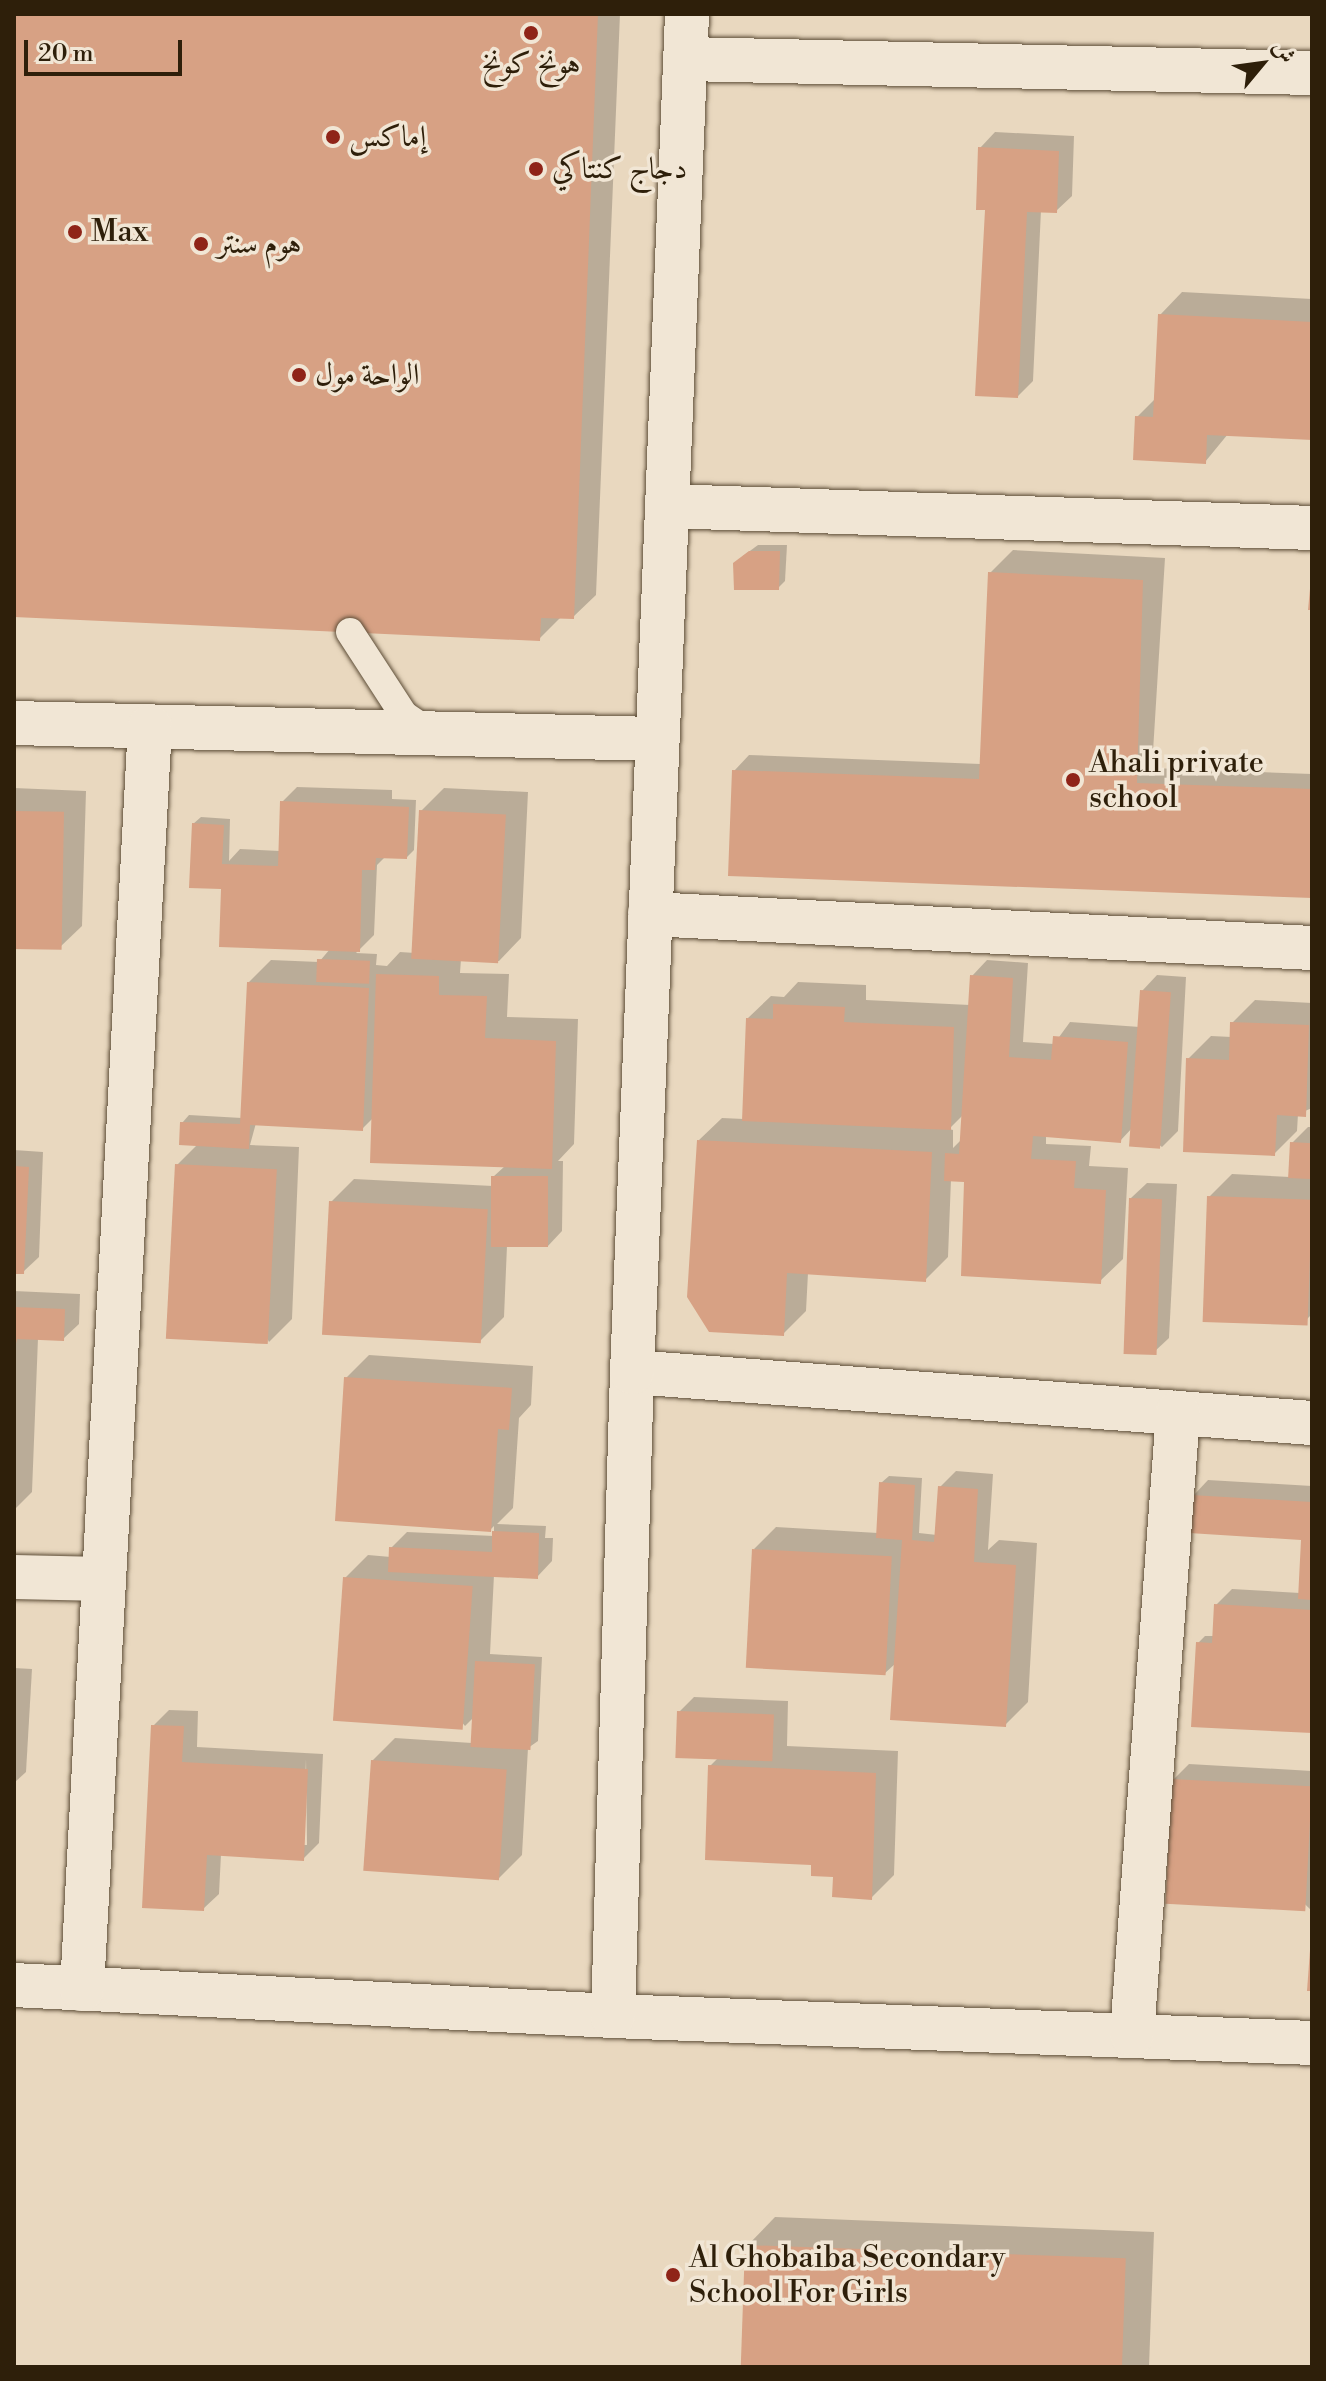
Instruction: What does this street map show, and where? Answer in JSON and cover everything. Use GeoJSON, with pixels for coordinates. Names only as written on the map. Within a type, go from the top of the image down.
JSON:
{"type":"FeatureCollection","features":[{"type":"Feature","properties":{"kind":"street"},"geometry":{"type":"LineString","coordinates":[[613,2016],[632,1372],[687,14]]}},
{"type":"Feature","properties":{"kind":"street"},"geometry":{"type":"LineString","coordinates":[[686,59],[1312,73]]}},
{"type":"Feature","properties":{"kind":"street"},"geometry":{"type":"LineString","coordinates":[[667,506],[1312,528]]}},
{"type":"Feature","properties":{"kind":"street"},"geometry":{"type":"LineString","coordinates":[[14,723],[657,739]]}},
{"type":"Feature","properties":{"kind":"street"},"geometry":{"type":"LineString","coordinates":[[82,1989],[150,727]]}},
{"type":"Feature","properties":{"kind":"street"},"geometry":{"type":"LineString","coordinates":[[650,914],[1312,948]]}},
{"type":"Feature","properties":{"kind":"street"},"geometry":{"type":"LineString","coordinates":[[632,1372],[1312,1423]]}},
{"type":"Feature","properties":{"kind":"street"},"geometry":{"type":"LineString","coordinates":[[1132,2034],[1178,1413]]}},
{"type":"Feature","properties":{"kind":"street"},"geometry":{"type":"LineString","coordinates":[[14,1577],[104,1579]]}},
{"type":"Feature","properties":{"kind":"street"},"geometry":{"type":"LineString","coordinates":[[14,1985],[613,2016],[1312,2043]]}},
{"type":"Feature","properties":{"kind":"lane"},"geometry":{"type":"LineString","coordinates":[[350,632],[404,715],[433,734]]}},
{"type":"Feature","properties":{"kind":"building","name":"الواحة مول"},"geometry":{"type":"Polygon","coordinates":[[[14,14],[598,14],[574,619],[541,618],[540,641],[14,617],[14,14]]]}},
{"type":"Feature","properties":{"kind":"building"},"geometry":{"type":"Polygon","coordinates":[[[978,147],[1059,151],[1057,213],[1027,212],[1018,398],[975,396],[985,210],[976,210],[978,147]]]}},
{"type":"Feature","properties":{"kind":"building"},"geometry":{"type":"Polygon","coordinates":[[[1158,314],[1312,322],[1312,440],[1207,435],[1206,464],[1133,460],[1135,416],[1153,417],[1158,314]]]}},
{"type":"Feature","properties":{"kind":"building"},"geometry":{"type":"Polygon","coordinates":[[[749,551],[780,551],[779,590],[734,590],[733,563],[749,551]]]}},
{"type":"Feature","properties":{"kind":"building"},"geometry":{"type":"Polygon","coordinates":[[[988,572],[1143,580],[1137,783],[1312,789],[1312,898],[728,876],[732,770],[979,779],[988,572]]]}},
{"type":"Feature","properties":{"kind":"building"},"geometry":{"type":"Polygon","coordinates":[[[1310,589],[1312,610],[1308,610],[1310,589]]]}},
{"type":"Feature","properties":{"kind":"building"},"geometry":{"type":"Polygon","coordinates":[[[280,801],[409,807],[407,859],[376,858],[375,870],[362,870],[360,952],[219,947],[221,889],[189,888],[192,823],[224,825],[222,864],[278,866],[280,801]]]}},
{"type":"Feature","properties":{"kind":"building"},"geometry":{"type":"Polygon","coordinates":[[[419,810],[506,815],[498,963],[411,959],[419,810]]]}},
{"type":"Feature","properties":{"kind":"building"},"geometry":{"type":"Polygon","coordinates":[[[14,811],[64,812],[62,950],[14,949],[14,811]]]}},
{"type":"Feature","properties":{"kind":"building"},"geometry":{"type":"Polygon","coordinates":[[[317,959],[370,961],[369,984],[316,982],[317,959]]]}},
{"type":"Feature","properties":{"kind":"building"},"geometry":{"type":"Polygon","coordinates":[[[376,974],[439,976],[439,995],[487,996],[485,1038],[556,1041],[552,1169],[370,1163],[376,974]]]}},
{"type":"Feature","properties":{"kind":"building"},"geometry":{"type":"Polygon","coordinates":[[[970,975],[1013,978],[1009,1057],[1051,1060],[1053,1036],[1128,1042],[1121,1143],[1033,1136],[1031,1159],[1076,1161],[1074,1188],[1106,1190],[1101,1284],[961,1276],[964,1182],[944,1181],[945,1153],[959,1154],[970,975]]]}},
{"type":"Feature","properties":{"kind":"building"},"geometry":{"type":"Polygon","coordinates":[[[247,982],[369,988],[363,1131],[250,1125],[249,1149],[179,1145],[180,1122],[240,1124],[247,982]]]}},
{"type":"Feature","properties":{"kind":"building"},"geometry":{"type":"Polygon","coordinates":[[[1140,990],[1171,992],[1160,1149],[1129,1147],[1140,990]]]}},
{"type":"Feature","properties":{"kind":"building"},"geometry":{"type":"Polygon","coordinates":[[[773,1004],[845,1007],[844,1022],[954,1027],[951,1130],[742,1121],[746,1018],[773,1019],[773,1004]]]}},
{"type":"Feature","properties":{"kind":"building"},"geometry":{"type":"Polygon","coordinates":[[[1230,1022],[1309,1025],[1306,1117],[1277,1115],[1275,1156],[1183,1152],[1186,1058],[1229,1060],[1230,1022]]]}},
{"type":"Feature","properties":{"kind":"building"},"geometry":{"type":"Polygon","coordinates":[[[697,1140],[932,1152],[926,1282],[787,1273],[784,1336],[709,1332],[687,1297],[697,1140]]]}},
{"type":"Feature","properties":{"kind":"building"},"geometry":{"type":"Polygon","coordinates":[[[1290,1142],[1312,1143],[1310,1179],[1288,1178],[1290,1142]]]}},
{"type":"Feature","properties":{"kind":"building"},"geometry":{"type":"Polygon","coordinates":[[[175,1164],[277,1169],[268,1344],[166,1339],[175,1164]]]}},
{"type":"Feature","properties":{"kind":"building"},"geometry":{"type":"Polygon","coordinates":[[[14,1166],[29,1167],[24,1274],[14,1274],[14,1166]]]}},
{"type":"Feature","properties":{"kind":"building"},"geometry":{"type":"Polygon","coordinates":[[[491,1176],[548,1176],[548,1247],[491,1247],[491,1176]]]}},
{"type":"Feature","properties":{"kind":"building"},"geometry":{"type":"Polygon","coordinates":[[[1207,1196],[1312,1200],[1308,1326],[1203,1322],[1207,1196]]]}},
{"type":"Feature","properties":{"kind":"building"},"geometry":{"type":"Polygon","coordinates":[[[1129,1198],[1162,1199],[1157,1355],[1124,1354],[1129,1198]]]}},
{"type":"Feature","properties":{"kind":"building"},"geometry":{"type":"Polygon","coordinates":[[[329,1201],[488,1209],[481,1343],[322,1335],[329,1201]]]}},
{"type":"Feature","properties":{"kind":"building"},"geometry":{"type":"Polygon","coordinates":[[[14,1307],[65,1309],[64,1341],[17,1339],[14,1353],[14,1307]]]}},
{"type":"Feature","properties":{"kind":"building"},"geometry":{"type":"Polygon","coordinates":[[[344,1377],[512,1388],[509,1430],[498,1429],[491,1532],[335,1521],[344,1377]]]}},
{"type":"Feature","properties":{"kind":"building"},"geometry":{"type":"Polygon","coordinates":[[[879,1482],[915,1485],[912,1540],[934,1542],[938,1486],[978,1489],[974,1562],[1016,1565],[1006,1727],[890,1720],[902,1540],[876,1538],[879,1482]]]}},
{"type":"Feature","properties":{"kind":"building"},"geometry":{"type":"Polygon","coordinates":[[[1191,1495],[1312,1502],[1312,1600],[1298,1599],[1301,1540],[1189,1533],[1191,1495]]]}},
{"type":"Feature","properties":{"kind":"building"},"geometry":{"type":"Polygon","coordinates":[[[492,1531],[539,1533],[538,1579],[388,1572],[389,1547],[492,1552],[492,1531]]]}},
{"type":"Feature","properties":{"kind":"building"},"geometry":{"type":"Polygon","coordinates":[[[752,1549],[892,1556],[886,1675],[746,1668],[752,1549]]]}},
{"type":"Feature","properties":{"kind":"building"},"geometry":{"type":"Polygon","coordinates":[[[343,1577],[473,1586],[463,1730],[333,1721],[343,1577]]]}},
{"type":"Feature","properties":{"kind":"building"},"geometry":{"type":"Polygon","coordinates":[[[1214,1604],[1312,1610],[1312,1733],[1191,1727],[1196,1642],[1212,1643],[1214,1604]]]}},
{"type":"Feature","properties":{"kind":"building"},"geometry":{"type":"Polygon","coordinates":[[[475,1661],[535,1664],[530,1750],[470,1747],[475,1661]]]}},
{"type":"Feature","properties":{"kind":"building"},"geometry":{"type":"Polygon","coordinates":[[[677,1711],[774,1714],[772,1761],[675,1758],[677,1711]]]}},
{"type":"Feature","properties":{"kind":"building"},"geometry":{"type":"Polygon","coordinates":[[[151,1725],[184,1726],[182,1762],[308,1769],[304,1861],[207,1855],[204,1911],[142,1908],[151,1725]]]}},
{"type":"Feature","properties":{"kind":"building"},"geometry":{"type":"Polygon","coordinates":[[[371,1760],[507,1769],[499,1880],[363,1871],[371,1760]]]}},
{"type":"Feature","properties":{"kind":"building"},"geometry":{"type":"Polygon","coordinates":[[[708,1765],[876,1773],[872,1900],[832,1897],[833,1877],[811,1876],[811,1865],[705,1860],[708,1765]]]}},
{"type":"Feature","properties":{"kind":"building"},"geometry":{"type":"Polygon","coordinates":[[[1172,1779],[1312,1786],[1305,1911],[1165,1904],[1172,1779]]]}},
{"type":"Feature","properties":{"kind":"building"},"geometry":{"type":"Polygon","coordinates":[[[1310,1950],[1312,1991],[1307,1991],[1310,1950]]]}},
{"type":"Feature","properties":{"kind":"building"},"geometry":{"type":"Polygon","coordinates":[[[745,2245],[1126,2258],[1122,2367],[741,2367],[745,2245]]]}},
{"type":"Feature","properties":{"kind":"place","name":"هونخ كونخ"},"geometry":{"type":"Point","coordinates":[531,33]}},
{"type":"Feature","properties":{"kind":"place","name":"إماكس"},"geometry":{"type":"Point","coordinates":[333,137]}},
{"type":"Feature","properties":{"kind":"place","name":"دجاج كنتاكي"},"geometry":{"type":"Point","coordinates":[536,169]}},
{"type":"Feature","properties":{"kind":"place","name":"Max"},"geometry":{"type":"Point","coordinates":[75,232]}},
{"type":"Feature","properties":{"kind":"place","name":"هوم سنتر"},"geometry":{"type":"Point","coordinates":[201,244]}},
{"type":"Feature","properties":{"kind":"place","name":"الواحة مول"},"geometry":{"type":"Point","coordinates":[299,375]}},
{"type":"Feature","properties":{"kind":"place","name":"Ahali private school"},"geometry":{"type":"Point","coordinates":[1073,780]}},
{"type":"Feature","properties":{"kind":"place","name":"Al Ghobaiba Secondary School For Girls"},"geometry":{"type":"Point","coordinates":[673,2275]}}]}
